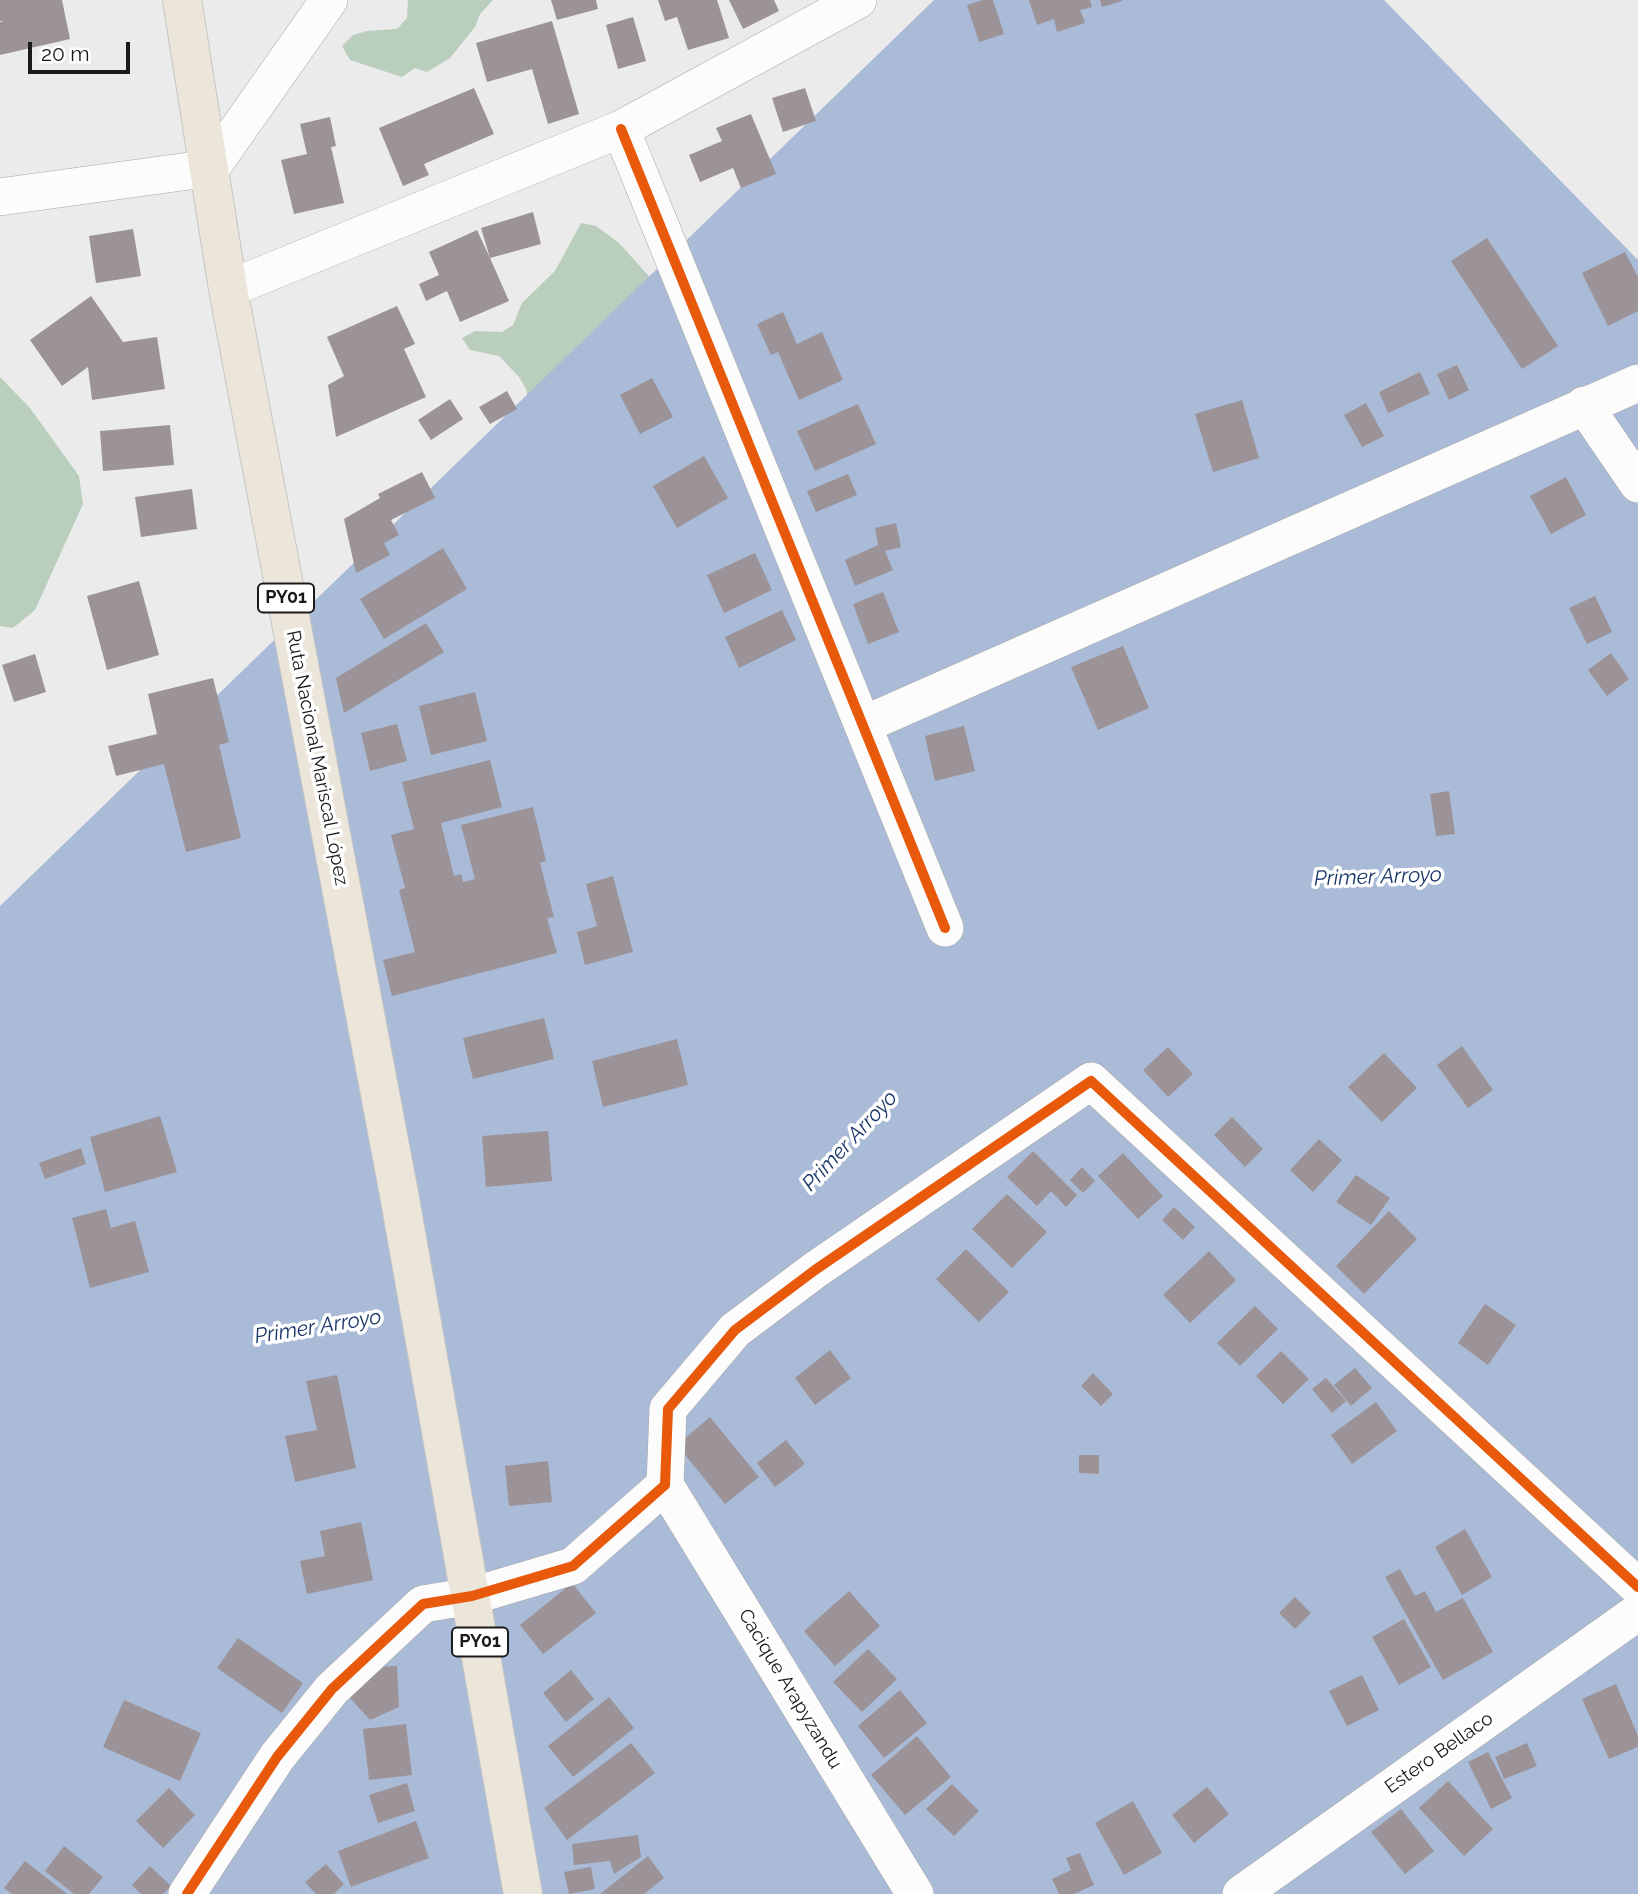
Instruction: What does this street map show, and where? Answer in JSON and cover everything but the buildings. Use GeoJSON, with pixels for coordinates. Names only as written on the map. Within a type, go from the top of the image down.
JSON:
{"type":"FeatureCollection","features":[{"type":"Feature","properties":{"kind":"highway","name":"Ruta Nacional Mariscal López"},"geometry":{"type":"LineString","coordinates":[[182,0],[211,167],[228,289],[400,1194],[472,1596]]}},
{"type":"Feature","properties":{"kind":"highway","name":"PY01"},"geometry":{"type":"LineString","coordinates":[[472,1596],[523,1894]]}},
{"type":"Feature","properties":{"kind":"street"},"geometry":{"type":"LineString","coordinates":[[0,197],[211,167],[329,0]]}},
{"type":"Feature","properties":{"kind":"street"},"geometry":{"type":"LineString","coordinates":[[228,289],[621,129],[858,0]]}},
{"type":"Feature","properties":{"kind":"street"},"geometry":{"type":"LineString","coordinates":[[621,129],[945,928]]}},
{"type":"Feature","properties":{"kind":"street"},"geometry":{"type":"LineString","coordinates":[[863,725],[1638,383]]}},
{"type":"Feature","properties":{"kind":"street"},"geometry":{"type":"LineString","coordinates":[[1584,405],[1638,484]]}},
{"type":"Feature","properties":{"kind":"street"},"geometry":{"type":"LineString","coordinates":[[187,1894],[277,1757],[332,1689],[423,1604],[472,1596],[573,1566],[665,1485],[668,1409],[735,1330],[815,1270],[1091,1081],[1638,1587]]}},
{"type":"Feature","properties":{"kind":"street","name":"Cacique Arapyzandu"},"geometry":{"type":"LineString","coordinates":[[665,1485],[915,1894]]}},
{"type":"Feature","properties":{"kind":"street","name":"Estero Bellaco"},"geometry":{"type":"LineString","coordinates":[[1241,1894],[1638,1612]]}},
{"type":"Feature","properties":{"kind":"green space"},"geometry":{"type":"Polygon","coordinates":[[[408,0],[493,0],[480,14],[475,27],[450,58],[427,72],[415,68],[402,77],[350,60],[342,46],[353,35],[397,29],[407,18],[408,0]]]}},
{"type":"Feature","properties":{"kind":"green space"},"geometry":{"type":"Polygon","coordinates":[[[581,223],[596,226],[619,243],[666,295],[536,432],[526,389],[519,377],[499,356],[470,350],[462,338],[475,331],[502,332],[513,325],[522,303],[555,271],[581,223]]]}},
{"type":"Feature","properties":{"kind":"green space"},"geometry":{"type":"Polygon","coordinates":[[[0,377],[30,408],[79,476],[83,504],[35,610],[13,628],[0,626],[0,377]]]}},
{"type":"Feature","properties":{"kind":"water","name":"Primer Arroyo"},"geometry":{"type":"Polygon","coordinates":[[[934,0],[1384,0],[1638,260],[1638,1894],[0,1894],[0,906],[934,0]]]}},
{"type":"Feature","properties":{"kind":"cycle path"},"geometry":{"type":"LineString","coordinates":[[621,129],[945,928]]}},
{"type":"Feature","properties":{"kind":"cycle path"},"geometry":{"type":"LineString","coordinates":[[187,1894],[277,1757],[332,1689],[423,1604],[472,1596],[573,1566],[665,1485],[668,1409],[735,1330],[815,1270],[1091,1081],[1638,1587]]}}]}
